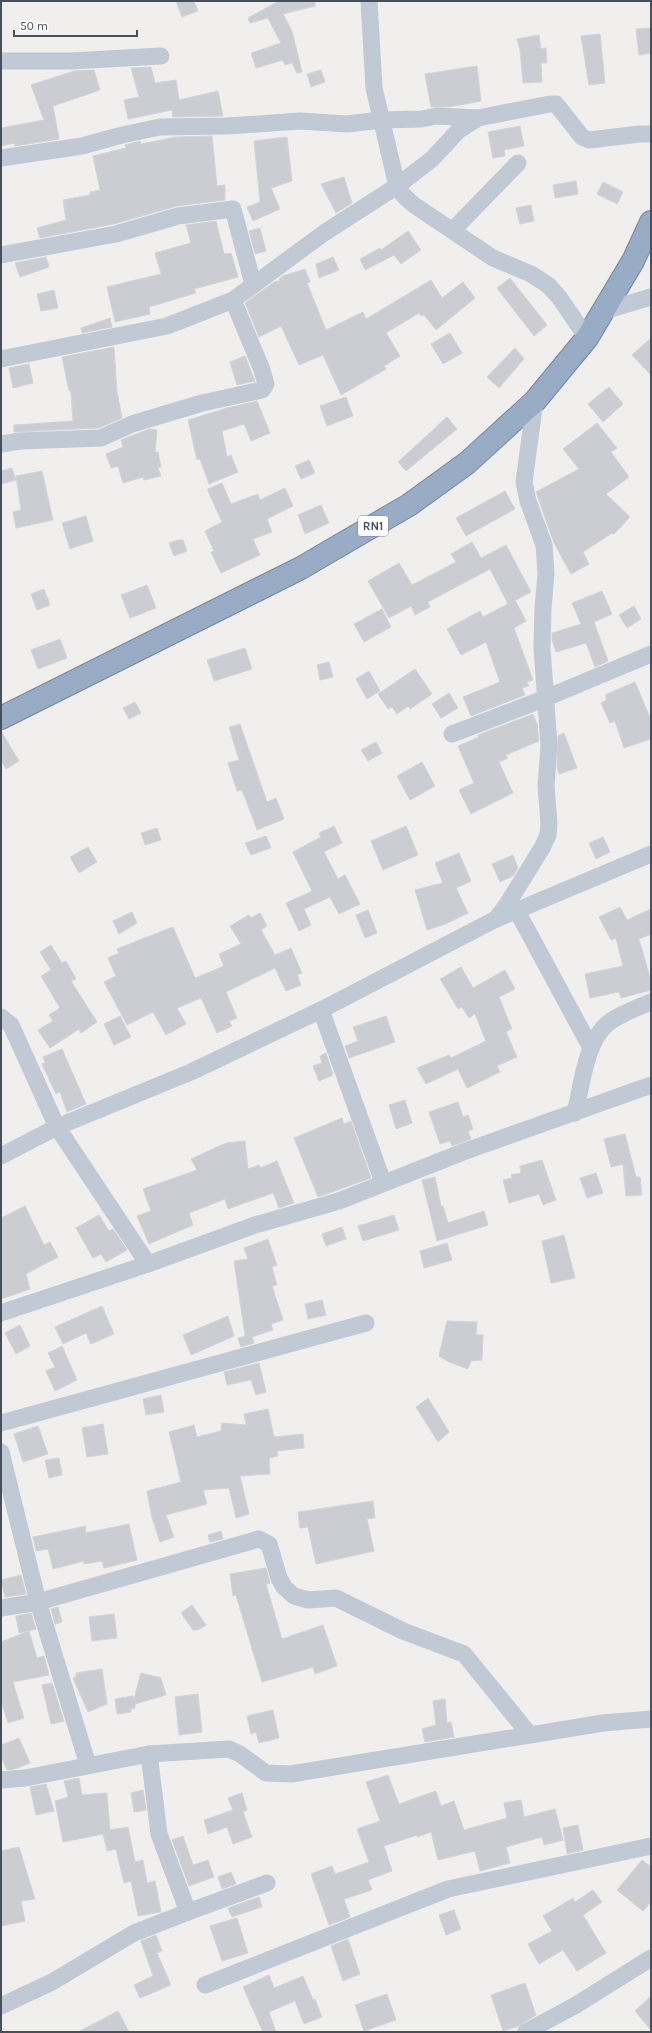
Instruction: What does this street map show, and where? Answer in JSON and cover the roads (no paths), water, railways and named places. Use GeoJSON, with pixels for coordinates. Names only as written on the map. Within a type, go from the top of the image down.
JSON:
{"type":"FeatureCollection","features":[{"type":"Feature","properties":{"kind":"highway","name":"RN1"},"geometry":{"type":"LineString","coordinates":[[1,718],[301,568],[409,505],[467,463],[535,401],[587,338],[633,261],[651,222]]}},
{"type":"Feature","properties":{"kind":"street"},"geometry":{"type":"LineString","coordinates":[[369,1],[374,88],[398,186],[404,196],[414,205],[494,258],[531,274],[548,286],[559,297],[587,338]]}},
{"type":"Feature","properties":{"kind":"street"},"geometry":{"type":"LineString","coordinates":[[1,61],[161,56]]}},
{"type":"Feature","properties":{"kind":"street"},"geometry":{"type":"LineString","coordinates":[[1,158],[82,146],[122,135],[160,127],[227,126],[300,121],[347,124],[437,116],[478,118],[556,104],[582,137],[589,140],[651,134]]}},
{"type":"Feature","properties":{"kind":"street"},"geometry":{"type":"LineString","coordinates":[[1,358],[167,326],[233,300],[324,233],[398,186],[432,158],[459,130],[478,118]]}},
{"type":"Feature","properties":{"kind":"street"},"geometry":{"type":"LineString","coordinates":[[453,230],[518,163]]}},
{"type":"Feature","properties":{"kind":"street"},"geometry":{"type":"LineString","coordinates":[[1,255],[116,234],[178,216],[233,209],[253,284]]}},
{"type":"Feature","properties":{"kind":"street"},"geometry":{"type":"LineString","coordinates":[[604,311],[651,297]]}},
{"type":"Feature","properties":{"kind":"street"},"geometry":{"type":"LineString","coordinates":[[1,444],[20,441],[101,438],[139,422],[202,404],[262,390],[266,384],[262,370],[233,300]]}},
{"type":"Feature","properties":{"kind":"street"},"geometry":{"type":"LineString","coordinates":[[512,908],[548,835],[549,824],[546,786],[549,745],[542,648],[546,574],[544,545],[528,501],[524,482],[535,401]]}},
{"type":"Feature","properties":{"kind":"street"},"geometry":{"type":"LineString","coordinates":[[452,734],[546,698],[651,654]]}},
{"type":"Feature","properties":{"kind":"street"},"geometry":{"type":"LineString","coordinates":[[1,1156],[57,1127],[191,1072],[321,1010],[494,920],[512,908],[651,854]]}},
{"type":"Feature","properties":{"kind":"street"},"geometry":{"type":"LineString","coordinates":[[512,908],[591,1048]]}},
{"type":"Feature","properties":{"kind":"street"},"geometry":{"type":"LineString","coordinates":[[574,1113],[591,1048],[598,1035],[607,1024],[651,1002]]}},
{"type":"Feature","properties":{"kind":"street"},"geometry":{"type":"LineString","coordinates":[[321,1010],[384,1182]]}},
{"type":"Feature","properties":{"kind":"street"},"geometry":{"type":"LineString","coordinates":[[1,1017],[11,1025],[57,1127],[148,1264]]}},
{"type":"Feature","properties":{"kind":"street"},"geometry":{"type":"LineString","coordinates":[[1,1313],[148,1264],[255,1225],[339,1200],[384,1182],[574,1113],[603,1100],[651,1084]]}},
{"type":"Feature","properties":{"kind":"street"},"geometry":{"type":"LineString","coordinates":[[1,1423],[366,1323]]}},
{"type":"Feature","properties":{"kind":"street"},"geometry":{"type":"LineString","coordinates":[[1,1452],[38,1602],[88,1765]]}},
{"type":"Feature","properties":{"kind":"street"},"geometry":{"type":"LineString","coordinates":[[1,1608],[38,1602],[259,1539],[265,1541],[272,1550],[279,1578],[284,1588],[294,1596],[308,1600],[336,1598],[404,1631],[464,1654],[530,1735]]}},
{"type":"Feature","properties":{"kind":"street"},"geometry":{"type":"LineString","coordinates":[[1,1780],[25,1778],[149,1754],[229,1749],[240,1754],[266,1773],[291,1774],[603,1724],[651,1720]]}},
{"type":"Feature","properties":{"kind":"street"},"geometry":{"type":"LineString","coordinates":[[149,1754],[159,1834],[188,1912]]}},
{"type":"Feature","properties":{"kind":"street"},"geometry":{"type":"LineString","coordinates":[[205,1985],[448,1889],[651,1846]]}},
{"type":"Feature","properties":{"kind":"street"},"geometry":{"type":"LineString","coordinates":[[1,2006],[52,1982],[134,1933],[266,1883]]}},
{"type":"Feature","properties":{"kind":"street"},"geometry":{"type":"LineString","coordinates":[[526,2032],[576,2005],[651,1958]]}}]}
